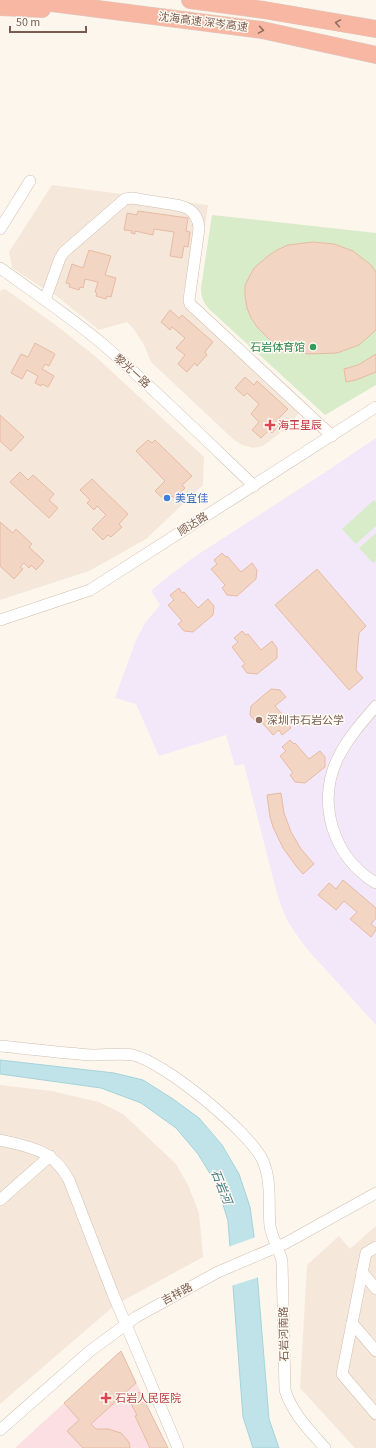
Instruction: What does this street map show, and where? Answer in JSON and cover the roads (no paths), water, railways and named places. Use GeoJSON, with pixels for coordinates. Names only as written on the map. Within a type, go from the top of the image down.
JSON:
{"type":"FeatureCollection","features":[{"type":"Feature","properties":{"kind":"highway","name":"沈海高速 深岑高速"},"geometry":{"type":"LineString","coordinates":[[28,0],[262,30],[376,56]]}},
{"type":"Feature","properties":{"kind":"highway","name":"沈海高速 深岑高速"},"geometry":{"type":"LineString","coordinates":[[190,0],[264,10],[376,29]]}},
{"type":"Feature","properties":{"kind":"highway"},"geometry":{"type":"LineString","coordinates":[[0,7],[139,14]]}},
{"type":"Feature","properties":{"kind":"street"},"geometry":{"type":"LineString","coordinates":[[0,229],[30,181]]}},
{"type":"Feature","properties":{"kind":"street"},"geometry":{"type":"LineString","coordinates":[[45,300],[60,258],[64,252],[125,198],[181,205],[189,209],[195,215],[199,229],[189,300],[190,304],[332,436]]}},
{"type":"Feature","properties":{"kind":"street","name":"黎光一路"},"geometry":{"type":"LineString","coordinates":[[0,268],[105,346],[254,486]]}},
{"type":"Feature","properties":{"kind":"street","name":"顺达路"},"geometry":{"type":"LineString","coordinates":[[0,620],[90,590],[376,407]]}},
{"type":"Feature","properties":{"kind":"street"},"geometry":{"type":"LineString","coordinates":[[376,706],[355,731],[338,757],[331,780],[329,807],[333,831],[346,856],[354,866],[376,883]]}},
{"type":"Feature","properties":{"kind":"street","name":"石岩河南路"},"geometry":{"type":"LineString","coordinates":[[0,1046],[96,1055],[132,1055],[146,1060],[163,1069],[199,1095],[230,1121],[253,1146],[262,1159],[266,1170],[271,1232],[278,1247],[282,1261],[286,1390],[288,1399],[297,1415],[325,1448]]}},
{"type":"Feature","properties":{"kind":"street"},"geometry":{"type":"LineString","coordinates":[[0,1140],[28,1146],[50,1156],[61,1167],[69,1180],[126,1324],[178,1448]]}},
{"type":"Feature","properties":{"kind":"street"},"geometry":{"type":"LineString","coordinates":[[0,1200],[50,1156]]}},
{"type":"Feature","properties":{"kind":"street","name":"吉祥路"},"geometry":{"type":"LineString","coordinates":[[0,1430],[90,1351],[126,1324],[159,1303],[226,1268],[278,1247],[376,1193]]}},
{"type":"Feature","properties":{"kind":"street"},"geometry":{"type":"LineString","coordinates":[[376,1247],[366,1252],[342,1374],[376,1414]]}},
{"type":"Feature","properties":{"kind":"street"},"geometry":{"type":"LineString","coordinates":[[362,1272],[376,1289]]}},
{"type":"Feature","properties":{"kind":"street"},"geometry":{"type":"LineString","coordinates":[[352,1323],[376,1351]]}},
{"type":"Feature","properties":{"kind":"water","name":"石岩河"},"geometry":{"type":"Polygon","coordinates":[[[0,1060],[114,1073],[143,1080],[199,1118],[222,1145],[239,1174],[250,1207],[254,1236],[269,1419],[279,1448],[253,1448],[243,1417],[228,1221],[217,1185],[198,1154],[176,1128],[141,1103],[101,1088],[0,1074],[0,1060]]]}},
{"type":"Feature","properties":{"kind":"place","name":"石岩体育馆"},"geometry":{"type":"Point","coordinates":[313,347]}},
{"type":"Feature","properties":{"kind":"place","name":"海王星辰"},"geometry":{"type":"Point","coordinates":[270,425]}},
{"type":"Feature","properties":{"kind":"place","name":"美宜佳"},"geometry":{"type":"Point","coordinates":[167,498]}},
{"type":"Feature","properties":{"kind":"place","name":"深圳市石岩公学"},"geometry":{"type":"Point","coordinates":[259,720]}},
{"type":"Feature","properties":{"kind":"place","name":"石岩人民医院"},"geometry":{"type":"Point","coordinates":[106,1398]}}]}
